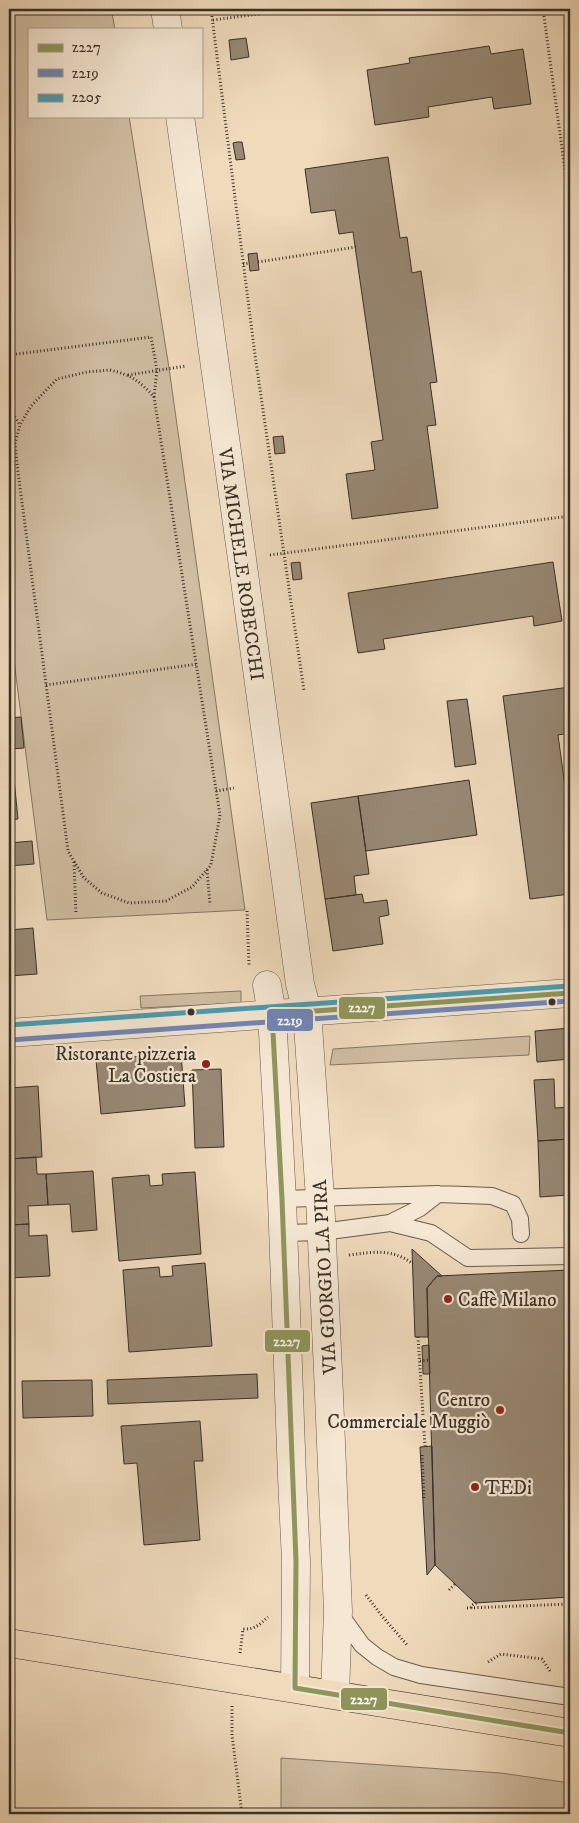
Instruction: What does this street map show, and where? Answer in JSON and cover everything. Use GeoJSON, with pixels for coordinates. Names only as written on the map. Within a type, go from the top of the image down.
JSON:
{"type":"FeatureCollection","features":[{"type":"Feature","properties":{"kind":"main road"},"geometry":{"type":"LineString","coordinates":[[9,1643],[570,1733]]}},
{"type":"Feature","properties":{"kind":"street"},"geometry":{"type":"LineString","coordinates":[[165,9],[168,28]]}},
{"type":"Feature","properties":{"kind":"street","name":"VIA MICHELE ROBECCHI"},"geometry":{"type":"LineString","coordinates":[[180,118],[300,984],[307,1011]]}},
{"type":"Feature","properties":{"kind":"street","name":"VIA GIORGIO LA PIRA"},"geometry":{"type":"LineString","coordinates":[[258,977],[272,1014],[284,1233],[297,1594],[295,1688]]}},
{"type":"Feature","properties":{"kind":"street"},"geometry":{"type":"LineString","coordinates":[[9,1032],[570,993]]}},
{"type":"Feature","properties":{"kind":"street","name":"VIA GIORGIO LA PIRA"},"geometry":{"type":"LineString","coordinates":[[307,1011],[322,1232],[338,1601],[335,1694]]}},
{"type":"Feature","properties":{"kind":"lane"},"geometry":{"type":"LineString","coordinates":[[284,1233],[322,1232],[390,1223],[420,1208],[438,1194]]}},
{"type":"Feature","properties":{"kind":"lane"},"geometry":{"type":"LineString","coordinates":[[282,1199],[438,1194],[492,1196],[513,1204],[520,1219],[521,1234]]}},
{"type":"Feature","properties":{"kind":"lane"},"geometry":{"type":"LineString","coordinates":[[390,1223],[431,1232],[468,1258],[570,1256]]}},
{"type":"Feature","properties":{"kind":"lane"},"geometry":{"type":"LineString","coordinates":[[338,1601],[362,1644],[394,1668],[421,1675],[570,1697]]}},
{"type":"Feature","properties":{"kind":"path"},"geometry":{"type":"LineString","coordinates":[[211,9],[244,264],[304,691]]}},
{"type":"Feature","properties":{"kind":"path"},"geometry":{"type":"LineString","coordinates":[[213,20],[296,9]]}},
{"type":"Feature","properties":{"kind":"path"},"geometry":{"type":"LineString","coordinates":[[543,9],[570,208]]}},
{"type":"Feature","properties":{"kind":"path"},"geometry":{"type":"LineString","coordinates":[[229,152],[234,151]]}},
{"type":"Feature","properties":{"kind":"path"},"geometry":{"type":"LineString","coordinates":[[258,262],[356,248]]}},
{"type":"Feature","properties":{"kind":"path"},"geometry":{"type":"LineString","coordinates":[[244,264],[249,263]]}},
{"type":"Feature","properties":{"kind":"path"},"geometry":{"type":"LineString","coordinates":[[9,355],[150,337],[157,370],[154,397],[198,664],[220,815],[211,865],[192,887],[166,901],[129,903],[102,893],[84,878],[68,851],[18,472],[16,443],[20,426],[31,406],[57,379],[87,372],[110,370],[128,375],[143,384],[154,397]]}},
{"type":"Feature","properties":{"kind":"path"},"geometry":{"type":"LineString","coordinates":[[128,375],[169,368]]}},
{"type":"Feature","properties":{"kind":"path"},"geometry":{"type":"LineString","coordinates":[[9,408],[20,426]]}},
{"type":"Feature","properties":{"kind":"path"},"geometry":{"type":"LineString","coordinates":[[242,559],[570,516]]}},
{"type":"Feature","properties":{"kind":"path"},"geometry":{"type":"LineString","coordinates":[[46,684],[198,664]]}},
{"type":"Feature","properties":{"kind":"path"},"geometry":{"type":"LineString","coordinates":[[216,790],[234,788]]}},
{"type":"Feature","properties":{"kind":"path"},"geometry":{"type":"LineString","coordinates":[[74,861],[76,914]]}},
{"type":"Feature","properties":{"kind":"path"},"geometry":{"type":"LineString","coordinates":[[207,869],[210,906]]}},
{"type":"Feature","properties":{"kind":"path"},"geometry":{"type":"LineString","coordinates":[[247,911],[258,977]]}},
{"type":"Feature","properties":{"kind":"path"},"geometry":{"type":"LineString","coordinates":[[341,1256],[380,1252],[402,1255],[413,1264]]}},
{"type":"Feature","properties":{"kind":"path"},"geometry":{"type":"LineString","coordinates":[[418,1337],[425,1447]]}},
{"type":"Feature","properties":{"kind":"path"},"geometry":{"type":"LineString","coordinates":[[420,1360],[429,1360]]}},
{"type":"Feature","properties":{"kind":"path"},"geometry":{"type":"LineString","coordinates":[[422,1454],[424,1499]]}},
{"type":"Feature","properties":{"kind":"path"},"geometry":{"type":"LineString","coordinates":[[450,1590],[455,1584]]}},
{"type":"Feature","properties":{"kind":"path"},"geometry":{"type":"LineString","coordinates":[[338,1601],[364,1592],[398,1637],[412,1650]]}},
{"type":"Feature","properties":{"kind":"path"},"geometry":{"type":"LineString","coordinates":[[242,1814],[232,1735],[232,1710],[243,1629],[250,1630],[257,1627],[275,1609],[279,1595],[297,1594]]}},
{"type":"Feature","properties":{"kind":"path"},"geometry":{"type":"LineString","coordinates":[[478,1602],[469,1608],[570,1604]]}},
{"type":"Feature","properties":{"kind":"path"},"geometry":{"type":"LineString","coordinates":[[487,1663],[501,1654],[542,1660],[552,1674]]}},
{"type":"Feature","properties":{"kind":"shaded area"},"geometry":{"type":"Polygon","coordinates":[[[9,9],[111,9],[115,28],[28,28],[28,118],[129,118],[169,368],[245,910],[47,920],[9,621],[9,9]]]}},
{"type":"Feature","properties":{"kind":"shaded area"},"geometry":{"type":"Polygon","coordinates":[[[241,991],[241,1003],[141,1008],[140,996],[241,991]]]}},
{"type":"Feature","properties":{"kind":"shaded area"},"geometry":{"type":"Polygon","coordinates":[[[530,1036],[529,1055],[330,1065],[333,1049],[530,1036]]]}},
{"type":"Feature","properties":{"kind":"shaded area"},"geometry":{"type":"Polygon","coordinates":[[[281,1758],[501,1773],[570,1783],[570,1814],[281,1814],[281,1758]]]}},
{"type":"Feature","properties":{"kind":"building"},"geometry":{"type":"Polygon","coordinates":[[[246,38],[249,57],[231,60],[229,40],[246,38]]]}},
{"type":"Feature","properties":{"kind":"building"},"geometry":{"type":"Polygon","coordinates":[[[489,46],[491,54],[523,49],[531,104],[494,109],[492,97],[428,107],[429,117],[375,125],[367,70],[410,63],[409,58],[489,46]]]}},
{"type":"Feature","properties":{"kind":"building"},"geometry":{"type":"Polygon","coordinates":[[[242,142],[245,159],[236,160],[233,143],[242,142]]]}},
{"type":"Feature","properties":{"kind":"building"},"geometry":{"type":"Polygon","coordinates":[[[388,157],[400,238],[407,237],[412,273],[421,271],[437,382],[430,383],[436,425],[427,426],[438,508],[352,519],[346,474],[375,470],[371,442],[383,440],[353,232],[339,234],[335,210],[311,213],[305,169],[388,157]]]}},
{"type":"Feature","properties":{"kind":"building"},"geometry":{"type":"Polygon","coordinates":[[[257,253],[259,270],[250,271],[248,254],[257,253]]]}},
{"type":"Feature","properties":{"kind":"building"},"geometry":{"type":"Polygon","coordinates":[[[283,436],[285,453],[275,454],[273,437],[283,436]]]}},
{"type":"Feature","properties":{"kind":"building"},"geometry":{"type":"Polygon","coordinates":[[[300,562],[302,579],[293,580],[291,563],[300,562]]]}},
{"type":"Feature","properties":{"kind":"building"},"geometry":{"type":"Polygon","coordinates":[[[553,562],[562,621],[534,626],[533,616],[383,639],[385,649],[358,653],[348,593],[553,562]]]}},
{"type":"Feature","properties":{"kind":"building"},"geometry":{"type":"Polygon","coordinates":[[[570,687],[570,733],[558,735],[570,823],[570,894],[530,899],[503,696],[570,687]]]}},
{"type":"Feature","properties":{"kind":"building"},"geometry":{"type":"Polygon","coordinates":[[[467,699],[476,764],[455,767],[447,701],[467,699]]]}},
{"type":"Feature","properties":{"kind":"building"},"geometry":{"type":"Polygon","coordinates":[[[21,717],[24,748],[11,749],[18,819],[9,820],[9,718],[21,717]]]}},
{"type":"Feature","properties":{"kind":"building"},"geometry":{"type":"Polygon","coordinates":[[[469,780],[477,835],[366,851],[358,796],[469,780]]]}},
{"type":"Feature","properties":{"kind":"building"},"geometry":{"type":"Polygon","coordinates":[[[358,796],[369,874],[354,876],[356,895],[325,899],[311,803],[358,796]]]}},
{"type":"Feature","properties":{"kind":"building"},"geometry":{"type":"Polygon","coordinates":[[[32,841],[34,864],[9,866],[9,843],[32,841]]]}},
{"type":"Feature","properties":{"kind":"building"},"geometry":{"type":"Polygon","coordinates":[[[362,894],[364,903],[387,900],[389,915],[379,917],[383,944],[333,951],[325,899],[362,894]]]}},
{"type":"Feature","properties":{"kind":"building"},"geometry":{"type":"Polygon","coordinates":[[[33,928],[37,974],[9,976],[9,930],[33,928]]]}},
{"type":"Feature","properties":{"kind":"building"},"geometry":{"type":"Polygon","coordinates":[[[570,1028],[570,1059],[537,1062],[535,1031],[570,1028]]]}},
{"type":"Feature","properties":{"kind":"building"},"geometry":{"type":"Polygon","coordinates":[[[181,1053],[185,1106],[101,1114],[96,1060],[181,1053]]]}},
{"type":"Feature","properties":{"kind":"building"},"geometry":{"type":"Polygon","coordinates":[[[221,1069],[224,1147],[195,1148],[192,1070],[221,1069]]]}},
{"type":"Feature","properties":{"kind":"building"},"geometry":{"type":"Polygon","coordinates":[[[554,1079],[555,1108],[570,1107],[570,1139],[538,1141],[534,1080],[554,1079]]]}},
{"type":"Feature","properties":{"kind":"building"},"geometry":{"type":"Polygon","coordinates":[[[38,1086],[42,1157],[9,1159],[9,1088],[38,1086]]]}},
{"type":"Feature","properties":{"kind":"building"},"geometry":{"type":"Polygon","coordinates":[[[570,1139],[570,1152],[566,1153],[568,1195],[540,1197],[538,1141],[570,1139]]]}},
{"type":"Feature","properties":{"kind":"building"},"geometry":{"type":"Polygon","coordinates":[[[36,1157],[37,1174],[46,1174],[48,1205],[28,1206],[29,1224],[9,1225],[9,1159],[36,1157]]]}},
{"type":"Feature","properties":{"kind":"building"},"geometry":{"type":"Polygon","coordinates":[[[93,1171],[97,1230],[72,1232],[70,1204],[48,1205],[46,1174],[93,1171]]]}},
{"type":"Feature","properties":{"kind":"building"},"geometry":{"type":"Polygon","coordinates":[[[195,1172],[201,1254],[119,1261],[112,1178],[149,1175],[150,1186],[163,1185],[162,1174],[195,1172]]]}},
{"type":"Feature","properties":{"kind":"building"},"geometry":{"type":"Polygon","coordinates":[[[29,1224],[29,1236],[47,1235],[50,1276],[9,1278],[9,1225],[29,1224]]]}},
{"type":"Feature","properties":{"kind":"building"},"geometry":{"type":"Polygon","coordinates":[[[412,1249],[442,1276],[437,1276],[427,1288],[428,1337],[415,1337],[412,1249]]]}},
{"type":"Feature","properties":{"kind":"building"},"geometry":{"type":"Polygon","coordinates":[[[205,1263],[212,1346],[129,1352],[123,1270],[159,1267],[160,1277],[173,1276],[172,1266],[205,1263]]]}},
{"type":"Feature","properties":{"kind":"building","name":"Centro Commerciale Muggiò"},"geometry":{"type":"Polygon","coordinates":[[[570,1270],[570,1597],[475,1603],[435,1565],[427,1288],[437,1276],[570,1270]]]}},
{"type":"Feature","properties":{"kind":"building"},"geometry":{"type":"Polygon","coordinates":[[[429,1345],[430,1374],[423,1374],[422,1346],[429,1345]]]}},
{"type":"Feature","properties":{"kind":"building"},"geometry":{"type":"Polygon","coordinates":[[[257,1374],[258,1398],[108,1404],[107,1380],[257,1374]]]}},
{"type":"Feature","properties":{"kind":"building"},"geometry":{"type":"Polygon","coordinates":[[[92,1380],[93,1416],[23,1418],[22,1381],[92,1380]]]}},
{"type":"Feature","properties":{"kind":"building"},"geometry":{"type":"Polygon","coordinates":[[[200,1421],[203,1461],[194,1461],[200,1540],[144,1545],[137,1463],[124,1464],[121,1426],[200,1421]]]}},
{"type":"Feature","properties":{"kind":"building"},"geometry":{"type":"Polygon","coordinates":[[[432,1446],[435,1565],[427,1575],[420,1447],[432,1446]]]}},
{"type":"Feature","properties":{"kind":"building"},"geometry":{"type":"Polygon","coordinates":[[[9,1505],[11,1505],[14,1558],[9,1558],[9,1505]]]}},
{"type":"Feature","properties":{"kind":"transit line","name":"z205"},"geometry":{"type":"LineString","coordinates":[[9,1025],[569,986]]}},
{"type":"Feature","properties":{"kind":"transit line","name":"z227"},"geometry":{"type":"LineString","coordinates":[[570,993],[272,1014],[282,1199],[296,1561],[295,1688],[570,1733]]}},
{"type":"Feature","properties":{"kind":"transit line","name":"z219"},"geometry":{"type":"LineString","coordinates":[[10,1040],[570,1001]]}},
{"type":"Feature","properties":{"kind":"place","name":"Ristorante pizzeria La Costiera"},"geometry":{"type":"Point","coordinates":[206,1064]}},
{"type":"Feature","properties":{"kind":"place","name":"Caffè Milano"},"geometry":{"type":"Point","coordinates":[448,1299]}},
{"type":"Feature","properties":{"kind":"place","name":"Centro Commerciale Muggiò"},"geometry":{"type":"Point","coordinates":[500,1410]}},
{"type":"Feature","properties":{"kind":"place","name":"TEDi"},"geometry":{"type":"Point","coordinates":[475,1487]}}]}
